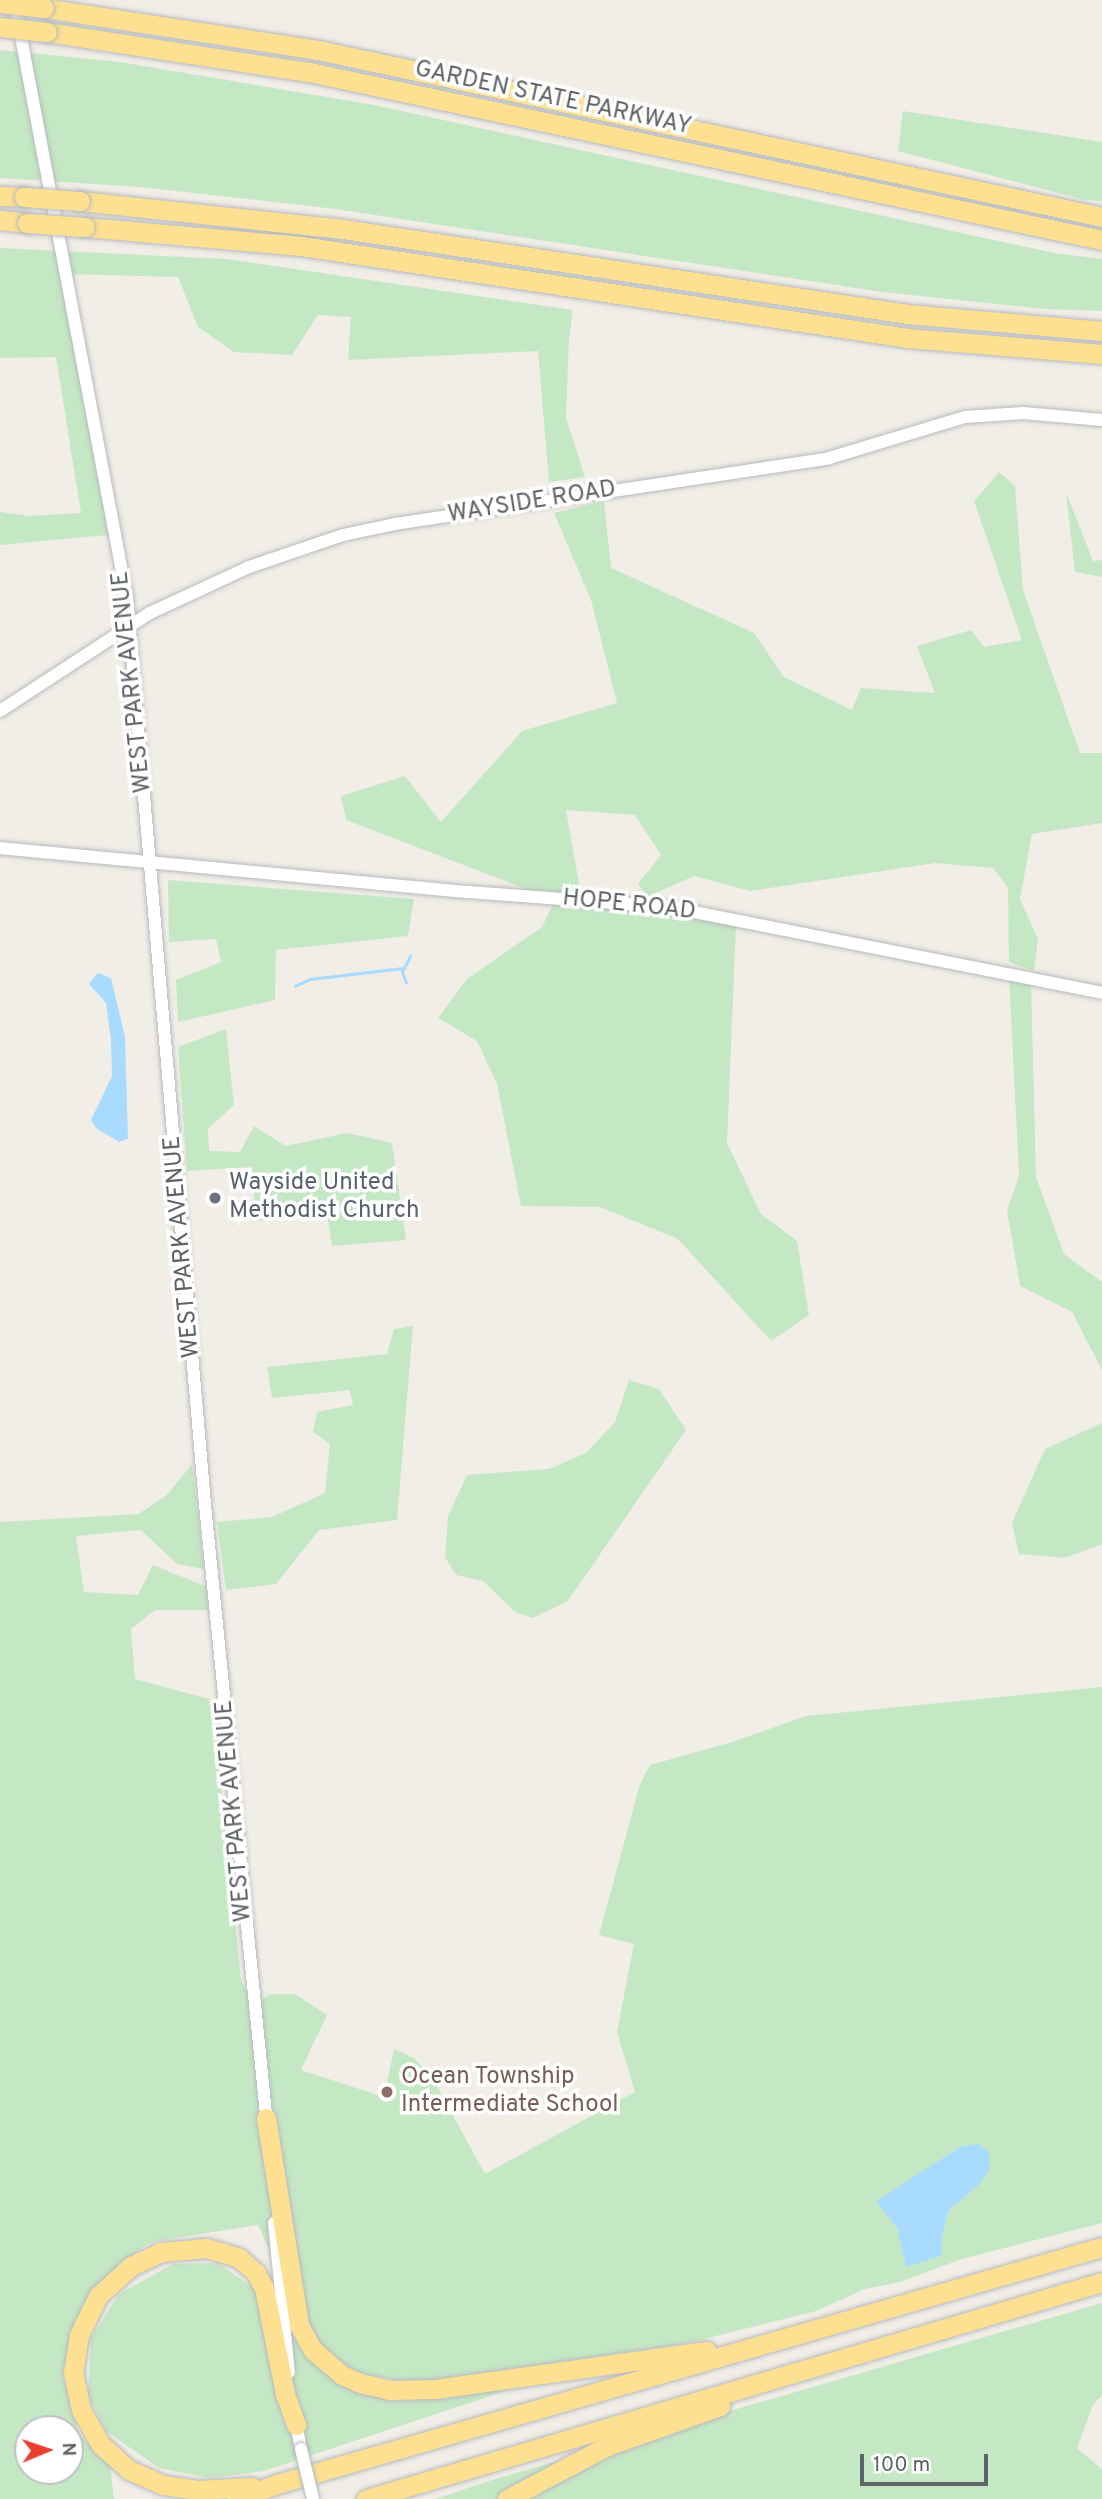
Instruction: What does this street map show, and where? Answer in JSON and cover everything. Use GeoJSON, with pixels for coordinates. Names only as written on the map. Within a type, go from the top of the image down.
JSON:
{"type":"FeatureCollection","features":[{"type":"Feature","properties":{"kind":"highway","name":"GARDEN STATE PARKWAY"},"geometry":{"type":"LineString","coordinates":[[0,3],[345,56],[1102,216]]}},
{"type":"Feature","properties":{"kind":"highway","name":"GARDEN STATE PARKWAY"},"geometry":{"type":"LineString","coordinates":[[0,27],[309,72],[1102,240]]}},
{"type":"Feature","properties":{"kind":"highway"},"geometry":{"type":"LineString","coordinates":[[0,196],[80,201],[343,229],[908,314],[1102,331]]}},
{"type":"Feature","properties":{"kind":"highway"},"geometry":{"type":"LineString","coordinates":[[0,220],[300,246],[908,338],[1102,354]]}},
{"type":"Feature","properties":{"kind":"highway"},"geometry":{"type":"LineString","coordinates":[[266,2118],[299,2325],[319,2357],[352,2380],[390,2390],[435,2389],[759,2344]]}},
{"type":"Feature","properties":{"kind":"highway"},"geometry":{"type":"LineString","coordinates":[[236,2499],[277,2484],[1102,2247]]}},
{"type":"Feature","properties":{"kind":"highway"},"geometry":{"type":"LineString","coordinates":[[277,2484],[216,2490],[181,2489],[145,2479],[116,2460],[90,2428],[75,2391],[75,2353],[92,2304],[121,2273],[161,2252],[207,2248],[239,2258],[256,2273],[264,2288],[283,2384],[296,2424]]}},
{"type":"Feature","properties":{"kind":"highway"},"geometry":{"type":"LineString","coordinates":[[366,2499],[1102,2282]]}},
{"type":"Feature","properties":{"kind":"highway"},"geometry":{"type":"LineString","coordinates":[[507,2499],[576,2460],[633,2435],[912,2338]]}},
{"type":"Feature","properties":{"kind":"street","name":"WEST PARK AVENUE"},"geometry":{"type":"LineString","coordinates":[[14,0],[130,624],[206,1515],[266,2118],[281,2307],[296,2424],[313,2499]]}},
{"type":"Feature","properties":{"kind":"street","name":"WAYSIDE ROAD"},"geometry":{"type":"LineString","coordinates":[[0,711],[130,624],[170,602],[249,567],[368,529],[829,458],[965,417],[1023,413],[1102,420]]}},
{"type":"Feature","properties":{"kind":"street","name":"HOPE ROAD"},"geometry":{"type":"LineString","coordinates":[[0,848],[668,907],[1102,993]]}},
{"type":"Feature","properties":{"kind":"green space"},"geometry":{"type":"Polygon","coordinates":[[[0,50],[120,62],[374,105],[1054,253],[1102,259],[1102,311],[1044,309],[882,292],[335,209],[140,187],[0,178],[0,50]]]}},
{"type":"Feature","properties":{"kind":"green space"},"geometry":{"type":"Polygon","coordinates":[[[903,111],[1102,142],[1102,201],[1085,200],[898,151],[903,111]]]}},
{"type":"Feature","properties":{"kind":"green space"},"geometry":{"type":"Polygon","coordinates":[[[0,248],[226,259],[573,310],[569,339],[566,418],[585,477],[549,482],[538,351],[348,360],[351,317],[318,315],[292,355],[234,352],[198,327],[178,277],[64,274],[108,535],[0,545],[0,512],[30,516],[81,513],[56,357],[0,358],[0,248]]]}},
{"type":"Feature","properties":{"kind":"green space"},"geometry":{"type":"Polygon","coordinates":[[[999,472],[1015,486],[1023,590],[1080,753],[1102,753],[1102,823],[1032,834],[1020,899],[1038,939],[1034,971],[1009,962],[1008,888],[993,868],[935,863],[750,891],[694,876],[647,897],[638,884],[661,855],[635,815],[566,810],[582,901],[736,925],[727,1143],[761,1214],[797,1241],[809,1315],[771,1341],[678,1239],[600,1207],[521,1206],[497,1084],[477,1041],[438,1018],[467,979],[542,927],[555,900],[346,820],[341,796],[405,776],[441,822],[522,731],[617,703],[591,600],[554,513],[604,501],[611,568],[754,633],[784,677],[852,710],[861,688],[935,693],[917,646],[971,630],[984,647],[1022,640],[974,501],[999,472]]]}},
{"type":"Feature","properties":{"kind":"green space"},"geometry":{"type":"Polygon","coordinates":[[[1066,492],[1093,561],[1102,560],[1102,577],[1075,572],[1066,492]]]}},
{"type":"Feature","properties":{"kind":"green space"},"geometry":{"type":"Polygon","coordinates":[[[168,880],[414,899],[408,936],[276,950],[275,1000],[178,1022],[176,980],[221,962],[216,939],[169,942],[168,880]]]}},
{"type":"Feature","properties":{"kind":"green space"},"geometry":{"type":"Polygon","coordinates":[[[1009,974],[1031,981],[1036,1177],[1064,1254],[1102,1282],[1102,1370],[1072,1312],[1020,1286],[1007,1210],[1019,1176],[1009,974]]]}},
{"type":"Feature","properties":{"kind":"green space"},"geometry":{"type":"Polygon","coordinates":[[[226,1029],[234,1105],[208,1129],[209,1151],[240,1152],[254,1126],[286,1146],[347,1133],[392,1143],[406,1240],[332,1246],[327,1213],[256,1221],[252,1167],[187,1171],[178,1047],[226,1029]]]}},
{"type":"Feature","properties":{"kind":"green space"},"geometry":{"type":"Polygon","coordinates":[[[413,1326],[397,1520],[319,1530],[276,1584],[226,1590],[217,1522],[272,1517],[325,1493],[330,1444],[313,1432],[317,1412],[353,1405],[350,1390],[272,1398],[267,1367],[387,1354],[394,1329],[413,1326]]]}},
{"type":"Feature","properties":{"kind":"green space"},"geometry":{"type":"Polygon","coordinates":[[[629,1380],[659,1389],[686,1430],[567,1602],[532,1618],[515,1612],[483,1581],[456,1575],[445,1557],[448,1516],[467,1475],[549,1469],[586,1453],[615,1422],[629,1380]]]}},
{"type":"Feature","properties":{"kind":"green space"},"geometry":{"type":"Polygon","coordinates":[[[1102,1423],[1102,1544],[1064,1558],[1019,1554],[1012,1523],[1045,1449],[1102,1423]]]}},
{"type":"Feature","properties":{"kind":"green space"},"geometry":{"type":"Polygon","coordinates":[[[192,1464],[204,1569],[177,1564],[141,1530],[76,1536],[84,1592],[138,1595],[153,1565],[207,1587],[208,1610],[155,1610],[131,1629],[135,1679],[213,1700],[241,1980],[253,2003],[271,1994],[295,1994],[327,2015],[301,2070],[384,2097],[394,2049],[414,2058],[433,2079],[485,2174],[635,2092],[617,2032],[634,1944],[599,1935],[640,1784],[650,1765],[732,1742],[806,1716],[1102,1687],[1102,2223],[962,2259],[900,2282],[865,2289],[816,2311],[688,2343],[424,2384],[346,2371],[307,2335],[258,2225],[156,2241],[144,2246],[105,2279],[76,2318],[62,2376],[73,2415],[14,2415],[14,2485],[84,2485],[84,2439],[110,2466],[114,2499],[0,2499],[0,1522],[138,1514],[166,1496],[192,1464]],[[960,2147],[877,2201],[897,2228],[906,2267],[941,2256],[943,2231],[949,2210],[980,2184],[989,2170],[960,2147]]]}},
{"type":"Feature","properties":{"kind":"green space"},"geometry":{"type":"Polygon","coordinates":[[[218,2263],[255,2289],[303,2351],[346,2387],[395,2402],[530,2383],[264,2471],[210,2478],[159,2468],[106,2431],[88,2395],[91,2338],[119,2294],[173,2264],[218,2263]]]}},
{"type":"Feature","properties":{"kind":"green space"},"geometry":{"type":"Polygon","coordinates":[[[1102,2303],[1102,2395],[1093,2405],[1077,2448],[1102,2469],[1102,2499],[435,2499],[492,2480],[1102,2303]]]}},
{"type":"Feature","properties":{"kind":"water"},"geometry":{"type":"Polygon","coordinates":[[[98,973],[111,978],[125,1037],[128,1139],[119,1142],[96,1128],[91,1120],[112,1076],[106,1003],[89,984],[98,973]]]}},
{"type":"Feature","properties":{"kind":"water"},"geometry":{"type":"Polygon","coordinates":[[[978,2144],[989,2152],[989,2170],[980,2184],[949,2210],[943,2231],[941,2256],[906,2267],[897,2228],[876,2201],[960,2147],[978,2144]]]}},
{"type":"Feature","properties":{"kind":"waterway"},"geometry":{"type":"LineString","coordinates":[[406,983],[402,972],[410,956]]}},
{"type":"Feature","properties":{"kind":"waterway"},"geometry":{"type":"LineString","coordinates":[[295,986],[310,979],[402,968]]}},
{"type":"Feature","properties":{"kind":"place","name":"Wayside United Methodist Church"},"geometry":{"type":"Point","coordinates":[215,1198]}},
{"type":"Feature","properties":{"kind":"place","name":"Ocean Township Intermediate School"},"geometry":{"type":"Point","coordinates":[387,2092]}}]}
